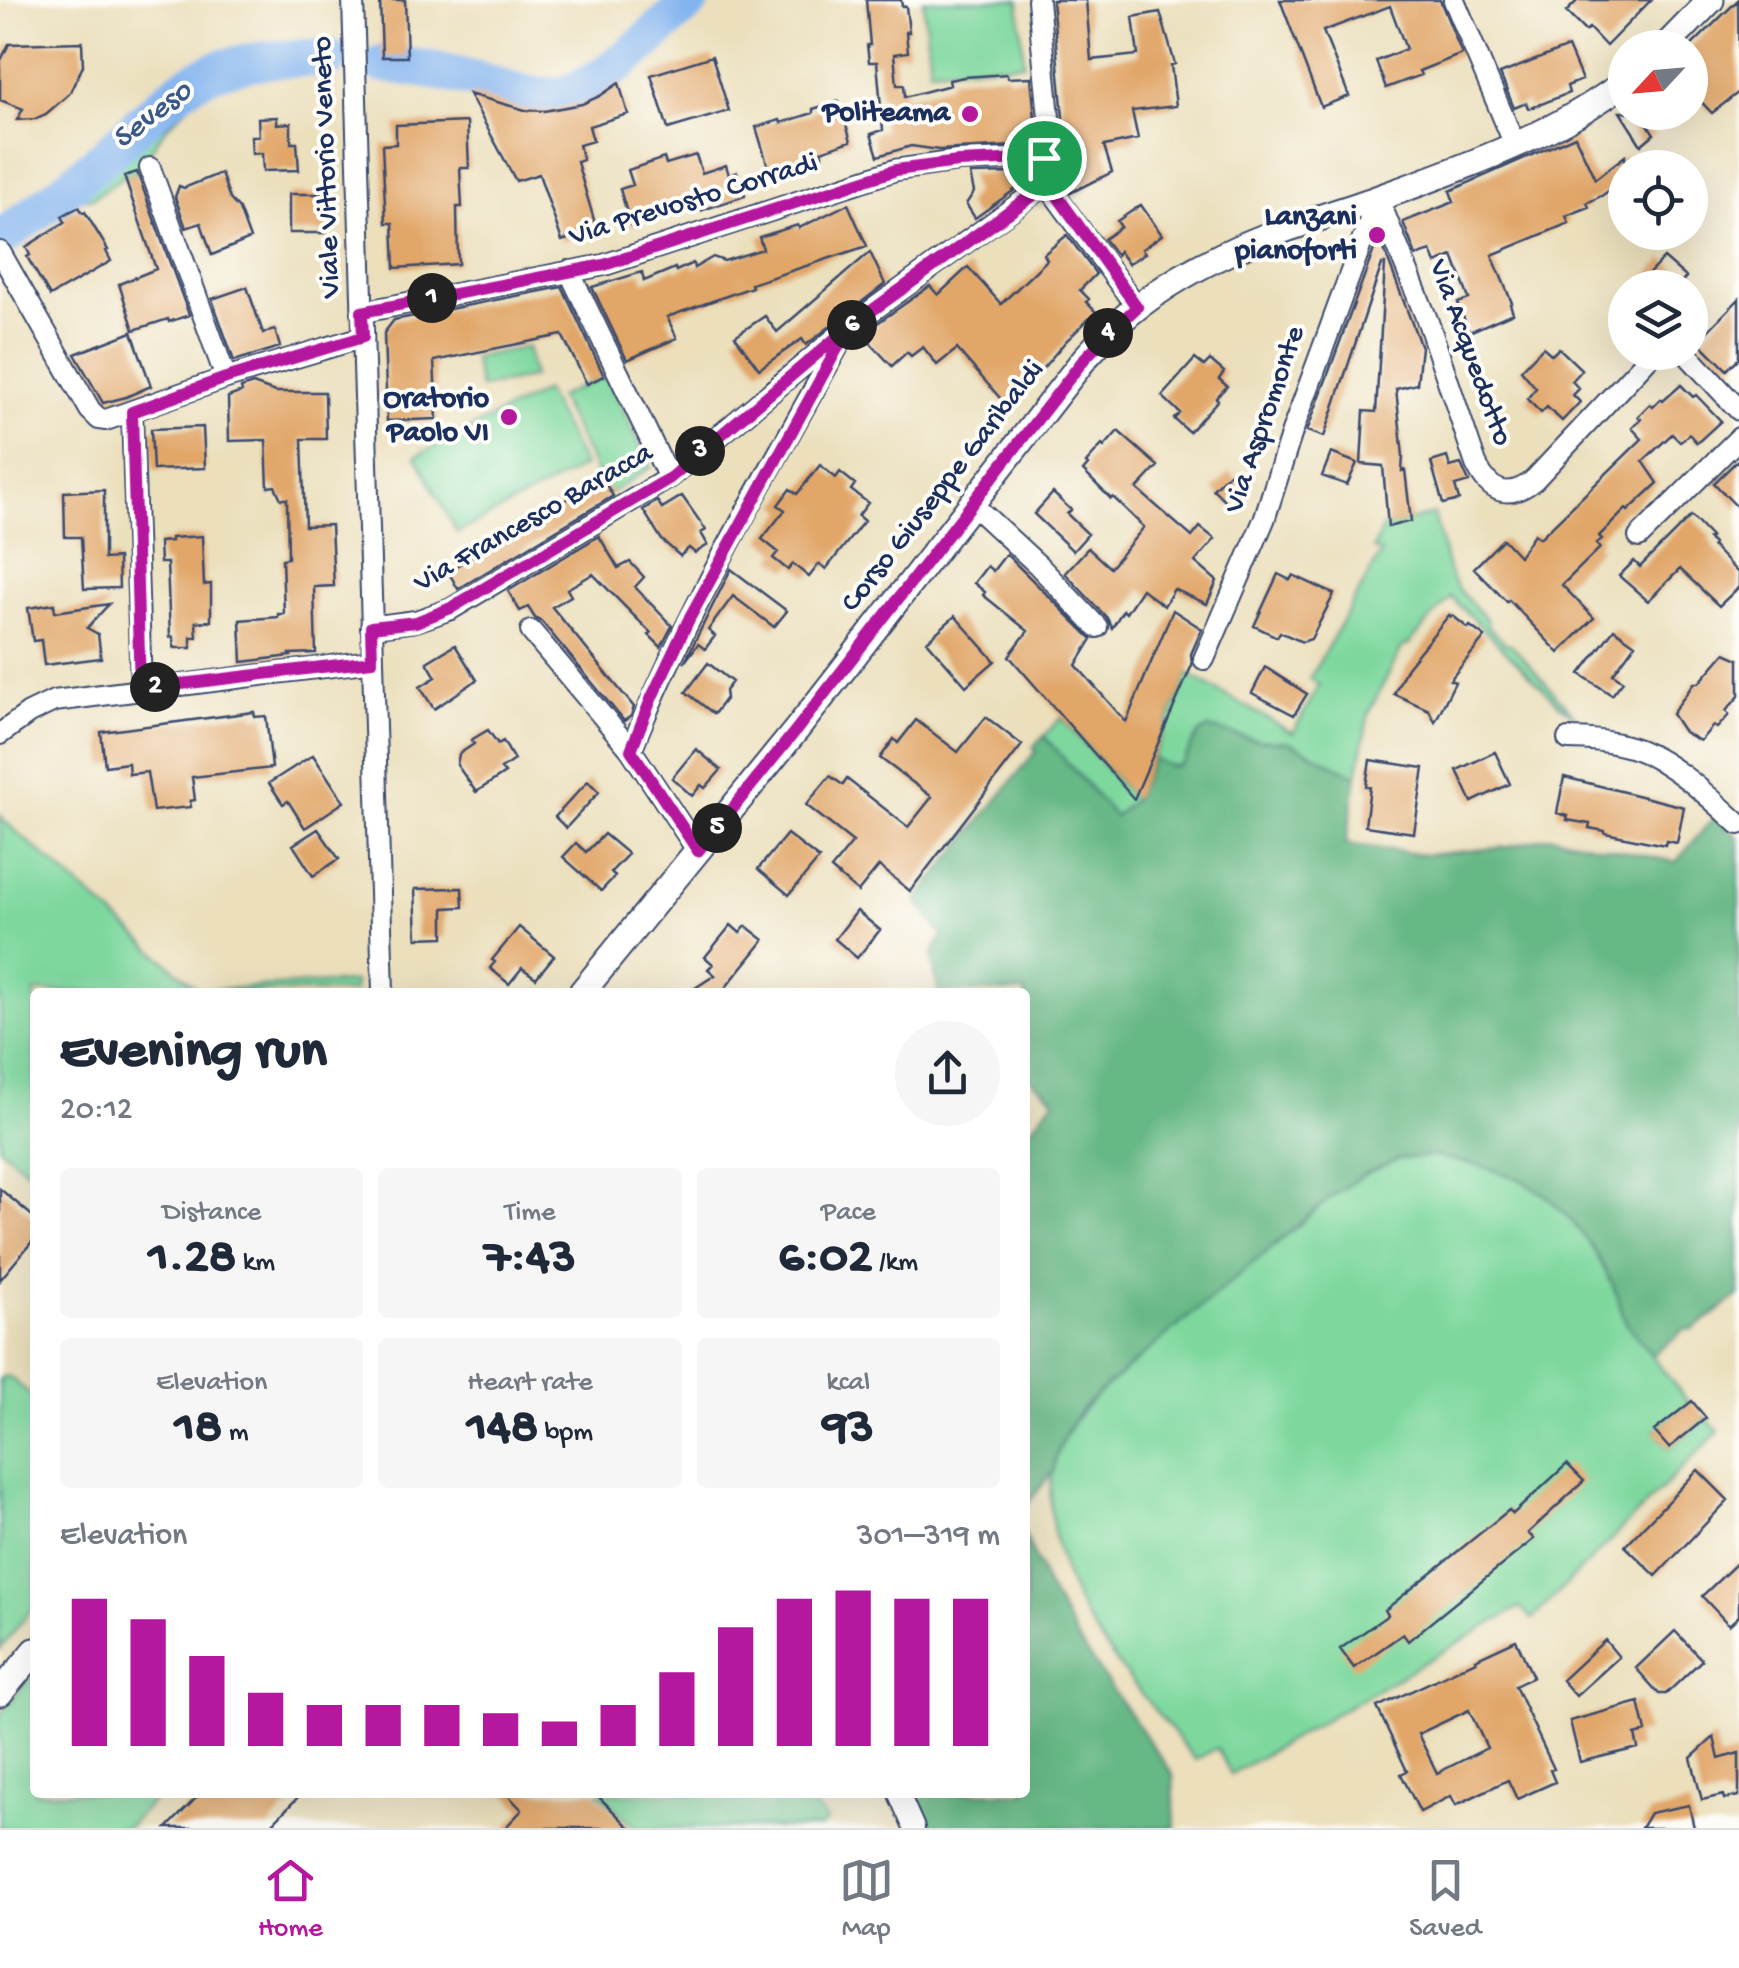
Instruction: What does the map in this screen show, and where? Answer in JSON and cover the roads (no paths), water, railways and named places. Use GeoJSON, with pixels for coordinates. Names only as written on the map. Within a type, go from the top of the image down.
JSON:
{"type":"FeatureCollection","features":[{"type":"Feature","properties":{"kind":"main road"},"geometry":{"type":"LineString","coordinates":[[1682,30],[1712,0]]}},
{"type":"Feature","properties":{"kind":"main road","name":"Corso Giuseppe Garibaldi"},"geometry":{"type":"LineString","coordinates":[[585,988],[698,851],[1085,358],[1137,307],[1195,270],[1266,236],[1515,145],[1574,117],[1608,94]]}},
{"type":"Feature","properties":{"kind":"main road"},"geometry":{"type":"LineString","coordinates":[[0,1694],[30,1657]]}},
{"type":"Feature","properties":{"kind":"street","name":"Viale Vittorio Veneto"},"geometry":{"type":"LineString","coordinates":[[352,0],[384,988]]}},
{"type":"Feature","properties":{"kind":"street"},"geometry":{"type":"LineString","coordinates":[[1038,0],[1049,118],[1044,158],[1048,183],[1137,307]]}},
{"type":"Feature","properties":{"kind":"street"},"geometry":{"type":"LineString","coordinates":[[1454,0],[1515,145]]}},
{"type":"Feature","properties":{"kind":"street","name":"Via Prevosto Corradi"},"geometry":{"type":"LineString","coordinates":[[362,312],[604,265],[896,170],[1044,158]]}},
{"type":"Feature","properties":{"kind":"street"},"geometry":{"type":"LineString","coordinates":[[150,168],[226,378]]}},
{"type":"Feature","properties":{"kind":"street","name":"Via Francesco Baracca"},"geometry":{"type":"LineString","coordinates":[[371,627],[416,622],[451,608],[670,478],[849,327],[1048,183]]}},
{"type":"Feature","properties":{"kind":"street","name":"Via Acquedotto"},"geometry":{"type":"LineString","coordinates":[[1378,198],[1428,322],[1476,464],[1490,486],[1514,490],[1534,480],[1637,370]]}},
{"type":"Feature","properties":{"kind":"street","name":"Via Aspromonte"},"geometry":{"type":"LineString","coordinates":[[1204,659],[1264,520],[1378,198]]}},
{"type":"Feature","properties":{"kind":"street"},"geometry":{"type":"LineString","coordinates":[[2,256],[93,414],[106,420],[226,378],[363,337]]}},
{"type":"Feature","properties":{"kind":"street"},"geometry":{"type":"LineString","coordinates":[[569,272],[670,478]]}},
{"type":"Feature","properties":{"kind":"street"},"geometry":{"type":"LineString","coordinates":[[631,750],[690,617],[849,327]]}},
{"type":"Feature","properties":{"kind":"street"},"geometry":{"type":"LineString","coordinates":[[1702,370],[1739,410]]}},
{"type":"Feature","properties":{"kind":"street"},"geometry":{"type":"LineString","coordinates":[[132,412],[140,689]]}},
{"type":"Feature","properties":{"kind":"street"},"geometry":{"type":"LineString","coordinates":[[1639,537],[1739,438]]}},
{"type":"Feature","properties":{"kind":"street"},"geometry":{"type":"LineString","coordinates":[[972,504],[1097,627]]}},
{"type":"Feature","properties":{"kind":"street"},"geometry":{"type":"LineString","coordinates":[[530,632],[631,750],[698,851]]}},
{"type":"Feature","properties":{"kind":"street"},"geometry":{"type":"LineString","coordinates":[[0,734],[29,712],[54,701],[372,661]]}},
{"type":"Feature","properties":{"kind":"street"},"geometry":{"type":"LineString","coordinates":[[1568,738],[1634,748],[1706,794],[1739,824]]}},
{"type":"Feature","properties":{"kind":"street"},"geometry":{"type":"LineString","coordinates":[[901,1798],[914,1828]]}},
{"type":"Feature","properties":{"kind":"waterway","name":"Seveso"},"geometry":{"type":"LineString","coordinates":[[382,64],[555,96],[591,83],[610,71],[692,0]]}},
{"type":"Feature","properties":{"kind":"waterway","name":"Seveso"},"geometry":{"type":"LineString","coordinates":[[4,236],[86,173],[173,95],[200,77],[256,61],[329,58]]}},
{"type":"Feature","properties":{"kind":"place","name":"Politeama"},"geometry":{"type":"Point","coordinates":[970,114]}},
{"type":"Feature","properties":{"kind":"place","name":"Lanzani pianoforti"},"geometry":{"type":"Point","coordinates":[1377,235]}},
{"type":"Feature","properties":{"kind":"place","name":"Oratorio Paolo VI"},"geometry":{"type":"Point","coordinates":[509,417]}}]}
